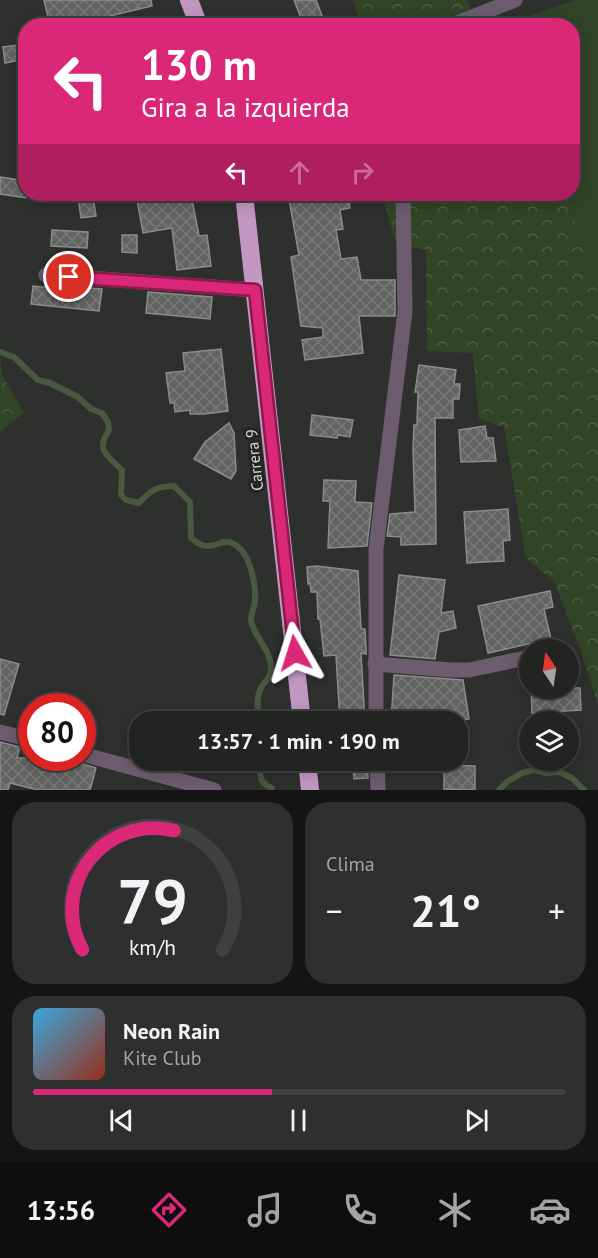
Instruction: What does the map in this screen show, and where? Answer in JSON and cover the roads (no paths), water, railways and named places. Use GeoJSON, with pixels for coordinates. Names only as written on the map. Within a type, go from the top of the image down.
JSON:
{"type":"FeatureCollection","features":[{"type":"Feature","properties":{"kind":"highway"},"geometry":{"type":"LineString","coordinates":[[189,0],[196,18]]}},
{"type":"Feature","properties":{"kind":"highway","name":"Carrera 9"},"geometry":{"type":"LineString","coordinates":[[245,201],[301,711]]}},
{"type":"Feature","properties":{"kind":"highway"},"geometry":{"type":"LineString","coordinates":[[308,771],[310,790]]}},
{"type":"Feature","properties":{"kind":"street"},"geometry":{"type":"LineString","coordinates":[[470,18],[515,0]]}},
{"type":"Feature","properties":{"kind":"street"},"geometry":{"type":"LineString","coordinates":[[376,711],[376,549],[405,310],[403,201]]}},
{"type":"Feature","properties":{"kind":"street"},"geometry":{"type":"LineString","coordinates":[[46,275],[255,290]]}},
{"type":"Feature","properties":{"kind":"street"},"geometry":{"type":"LineString","coordinates":[[375,664],[469,670],[519,659]]}},
{"type":"Feature","properties":{"kind":"street"},"geometry":{"type":"LineString","coordinates":[[0,732],[18,736]]}},
{"type":"Feature","properties":{"kind":"street"},"geometry":{"type":"LineString","coordinates":[[96,758],[214,790]]}},
{"type":"Feature","properties":{"kind":"street"},"geometry":{"type":"LineString","coordinates":[[377,771],[378,790]]}},
{"type":"Feature","properties":{"kind":"waterway"},"geometry":{"type":"LineString","coordinates":[[0,352],[14,357],[38,380],[50,383],[78,397],[91,409],[102,413],[108,422],[109,430],[103,448],[108,457],[122,470],[121,495],[126,500],[139,503],[155,490],[174,486],[190,502],[191,538],[205,546],[229,542],[242,551],[252,572],[255,588],[251,620],[271,663],[270,675],[259,694],[258,711]]}},
{"type":"Feature","properties":{"kind":"waterway"},"geometry":{"type":"LineString","coordinates":[[499,790],[508,781],[522,773],[534,770],[546,773],[559,772],[572,778],[584,790]]}},
{"type":"Feature","properties":{"kind":"waterway"},"geometry":{"type":"LineString","coordinates":[[260,771],[264,783],[272,788]]}}]}
